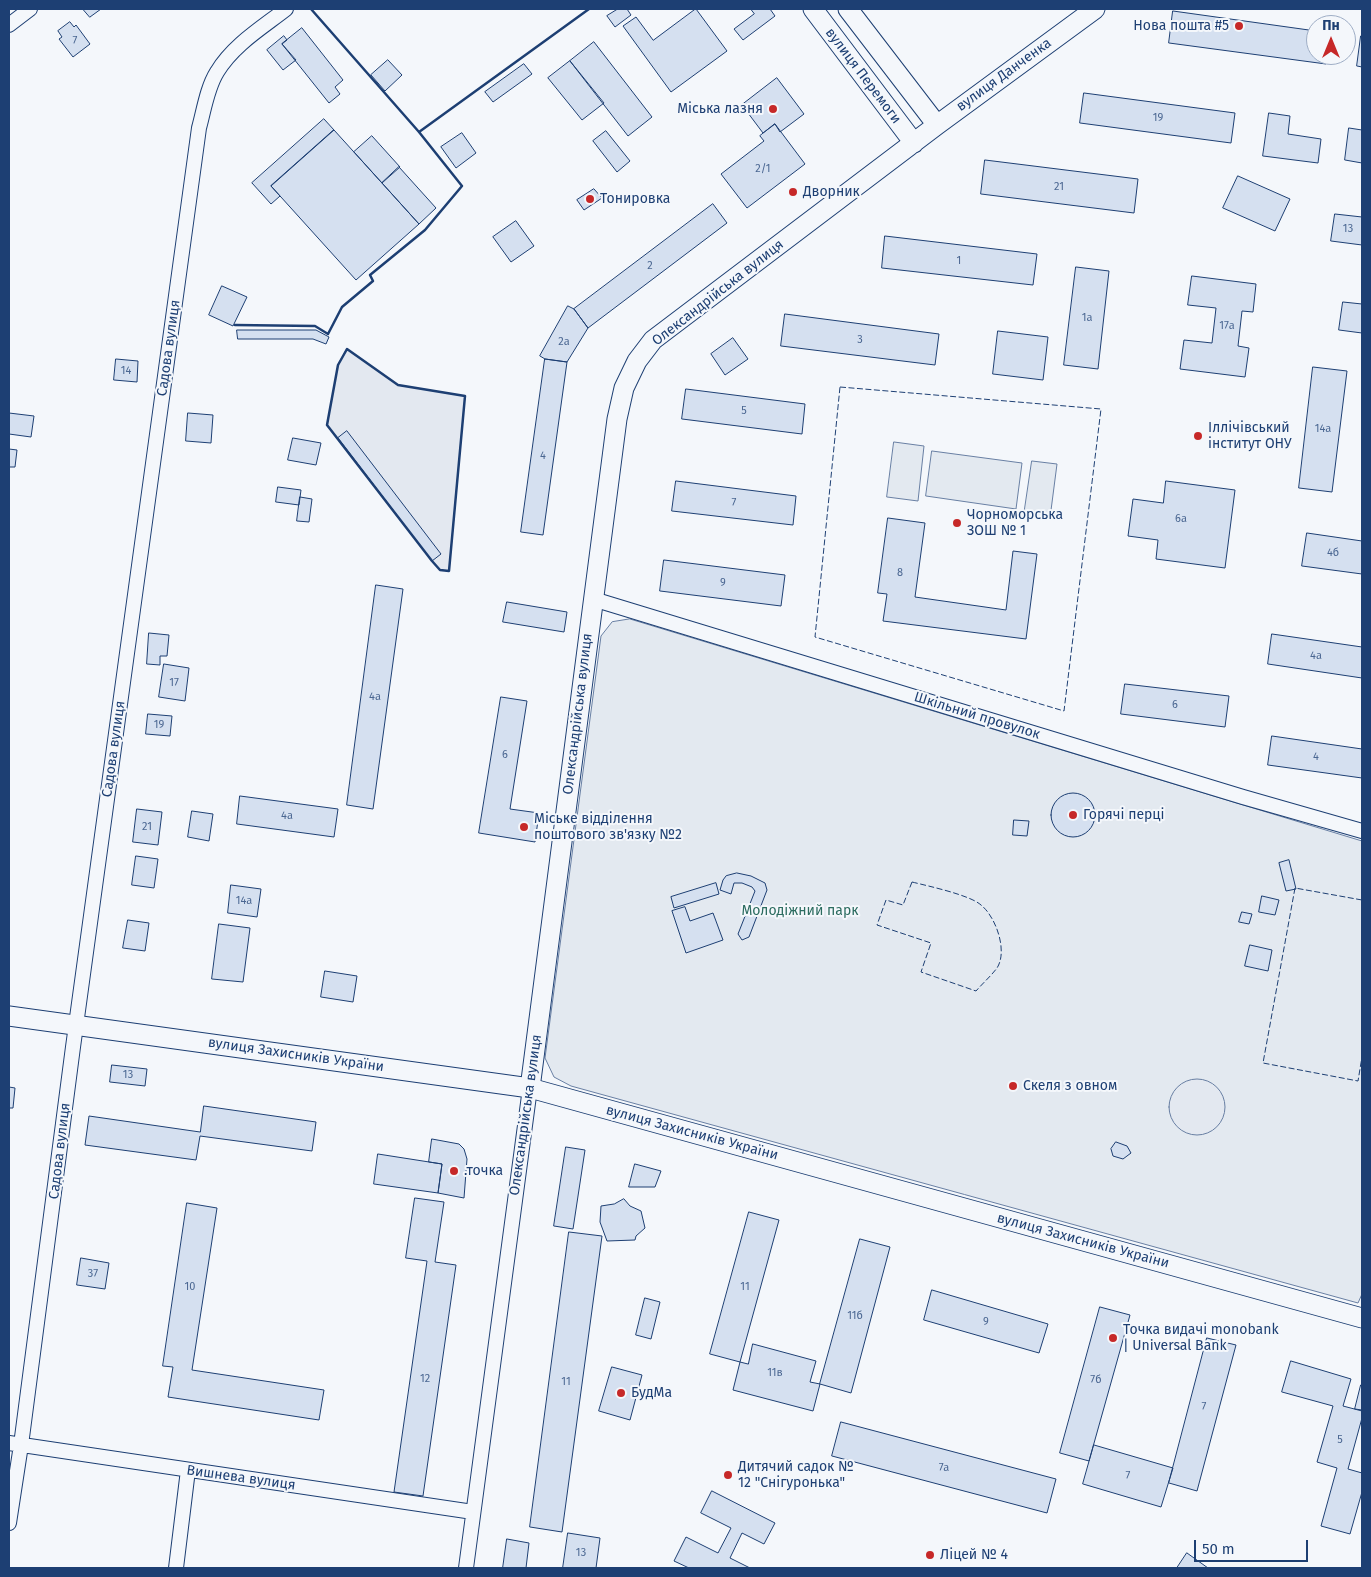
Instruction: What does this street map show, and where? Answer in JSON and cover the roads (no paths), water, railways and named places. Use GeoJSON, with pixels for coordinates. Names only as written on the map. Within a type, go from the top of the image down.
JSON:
{"type":"FeatureCollection","features":[{"type":"Feature","properties":{"kind":"main road","name":"вулиця Перемоги"},"geometry":{"type":"LineString","coordinates":[[812,9],[914,143]]}},
{"type":"Feature","properties":{"kind":"main road","name":"вулиця Перемоги"},"geometry":{"type":"LineString","coordinates":[[848,9],[938,124]]}},
{"type":"Feature","properties":{"kind":"main road","name":"вулиця Данченка"},"geometry":{"type":"LineString","coordinates":[[914,143],[1095,9]]}},
{"type":"Feature","properties":{"kind":"main road","name":"Олександрійська вулиця"},"geometry":{"type":"LineString","coordinates":[[530,1088],[617,419],[624,388],[637,361],[653,340],[914,143]]}},
{"type":"Feature","properties":{"kind":"main road","name":"вулиця Захисників України"},"geometry":{"type":"LineString","coordinates":[[9,1016],[530,1088],[1362,1318]]}},
{"type":"Feature","properties":{"kind":"street"},"geometry":{"type":"LineString","coordinates":[[9,25],[30,9]]}},
{"type":"Feature","properties":{"kind":"street","name":"Садова вулиця"},"geometry":{"type":"LineString","coordinates":[[9,1523],[15,1444],[76,1024],[199,128],[207,95],[216,72],[234,50],[286,9]]}},
{"type":"Feature","properties":{"kind":"street","name":"Шкільний провулок"},"geometry":{"type":"LineString","coordinates":[[593,600],[1362,831]]}},
{"type":"Feature","properties":{"kind":"street","name":"Олександрійська вулиця"},"geometry":{"type":"LineString","coordinates":[[466,1568],[530,1088]]}},
{"type":"Feature","properties":{"kind":"street","name":"Вишнева вулиця"},"geometry":{"type":"LineString","coordinates":[[15,1444],[473,1512]]}},
{"type":"Feature","properties":{"kind":"street"},"geometry":{"type":"LineString","coordinates":[[176,1568],[188,1470]]}},
{"type":"Feature","properties":{"kind":"place","name":"Нова пошта #5"},"geometry":{"type":"Point","coordinates":[1239,26]}},
{"type":"Feature","properties":{"kind":"place","name":"Міська лазня"},"geometry":{"type":"Point","coordinates":[773,109]}},
{"type":"Feature","properties":{"kind":"place","name":"Дворник"},"geometry":{"type":"Point","coordinates":[793,192]}},
{"type":"Feature","properties":{"kind":"place","name":"Тонировка"},"geometry":{"type":"Point","coordinates":[590,199]}},
{"type":"Feature","properties":{"kind":"place","name":"Іллічівський інститут ОНУ"},"geometry":{"type":"Point","coordinates":[1198,436]}},
{"type":"Feature","properties":{"kind":"place","name":"Чорноморська ЗОШ № 1"},"geometry":{"type":"Point","coordinates":[957,523]}},
{"type":"Feature","properties":{"kind":"place","name":"Горячі перці"},"geometry":{"type":"Point","coordinates":[1073,815]}},
{"type":"Feature","properties":{"kind":"place","name":"Міське відділення поштового зв'язку №2"},"geometry":{"type":"Point","coordinates":[524,827]}},
{"type":"Feature","properties":{"kind":"place","name":"Скеля з овном"},"geometry":{"type":"Point","coordinates":[1013,1086]}},
{"type":"Feature","properties":{"kind":"place","name":".точка"},"geometry":{"type":"Point","coordinates":[454,1171]}},
{"type":"Feature","properties":{"kind":"place","name":"Точка видачі monobank | Universal Bank"},"geometry":{"type":"Point","coordinates":[1113,1338]}},
{"type":"Feature","properties":{"kind":"place","name":"БудМа"},"geometry":{"type":"Point","coordinates":[621,1393]}},
{"type":"Feature","properties":{"kind":"place","name":"Дитячий садок № 12 \"Снігуронька\""},"geometry":{"type":"Point","coordinates":[728,1475]}},
{"type":"Feature","properties":{"kind":"place","name":"Ліцей № 4"},"geometry":{"type":"Point","coordinates":[930,1555]}},
{"type":"Feature","properties":{"kind":"park label","name":"Молодіжний парк"},"geometry":{"type":"Point","coordinates":[800,911]}}]}
